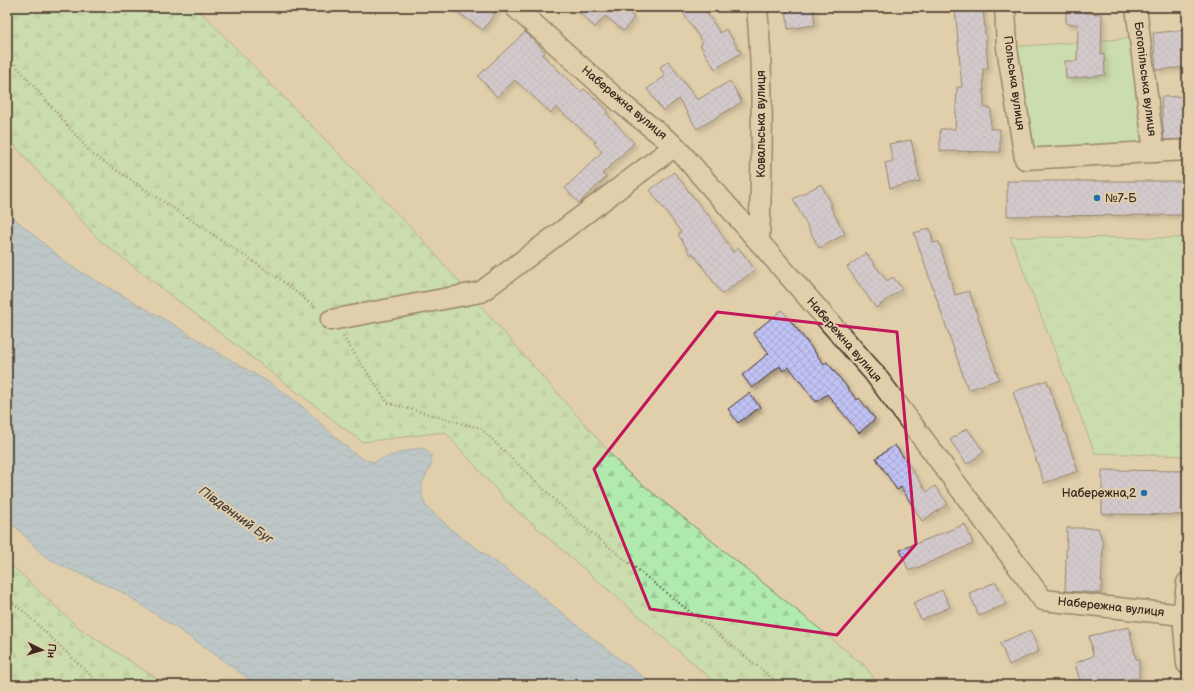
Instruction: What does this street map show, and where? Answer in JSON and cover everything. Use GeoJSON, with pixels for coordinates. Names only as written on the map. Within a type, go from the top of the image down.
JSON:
{"type":"FeatureCollection","features":[{"type":"Feature","properties":{"kind":"street","name":"Набережна вулиця"},"geometry":{"type":"LineString","coordinates":[[515,7],[622,104],[675,146],[874,373],[1043,600],[1183,615]]}},
{"type":"Feature","properties":{"kind":"street","name":"Ковальська вулиця"},"geometry":{"type":"LineString","coordinates":[[757,7],[760,60],[761,194],[759,242]]}},
{"type":"Feature","properties":{"kind":"street","name":"Польська вулиця"},"geometry":{"type":"LineString","coordinates":[[1005,7],[1007,48],[1025,159],[1154,152]]}},
{"type":"Feature","properties":{"kind":"street","name":"Богопільська вулиця"},"geometry":{"type":"LineString","coordinates":[[1136,7],[1154,152]]}},
{"type":"Feature","properties":{"kind":"street"},"geometry":{"type":"LineString","coordinates":[[331,320],[481,292],[675,146]]}},
{"type":"Feature","properties":{"kind":"street"},"geometry":{"type":"LineString","coordinates":[[1154,152],[1187,150]]}},
{"type":"Feature","properties":{"kind":"street"},"geometry":{"type":"LineString","coordinates":[[1187,583],[1183,615],[1187,664]]}},
{"type":"Feature","properties":{"kind":"path"},"geometry":{"type":"LineString","coordinates":[[7,55],[92,154],[281,280],[331,320],[388,403],[480,428],[578,522],[781,685]]}},
{"type":"Feature","properties":{"kind":"path"},"geometry":{"type":"LineString","coordinates":[[7,598],[24,612],[101,685]]}},
{"type":"Feature","properties":{"kind":"highlighted area"},"geometry":{"type":"Polygon","coordinates":[[[717,312],[897,332],[916,544],[837,635],[650,609],[594,469],[717,312]]]}},
{"type":"Feature","properties":{"kind":"green space"},"geometry":{"type":"Polygon","coordinates":[[[7,7],[196,7],[420,237],[625,470],[865,666],[879,685],[718,685],[508,503],[445,432],[362,442],[99,240],[7,137],[7,7]]]}},
{"type":"Feature","properties":{"kind":"green space"},"geometry":{"type":"Polygon","coordinates":[[[1134,38],[1147,146],[1029,155],[1011,47],[1134,38]]]}},
{"type":"Feature","properties":{"kind":"green space"},"geometry":{"type":"Polygon","coordinates":[[[1010,237],[1187,238],[1187,456],[1095,453],[1010,237]]]}},
{"type":"Feature","properties":{"kind":"green space"},"geometry":{"type":"Polygon","coordinates":[[[7,561],[79,628],[167,685],[7,685],[7,561]]]}},
{"type":"Feature","properties":{"kind":"water","name":"Південний Буг"},"geometry":{"type":"Polygon","coordinates":[[[7,212],[69,265],[178,327],[273,385],[301,405],[352,452],[365,460],[374,462],[401,452],[419,448],[427,450],[431,455],[432,461],[422,483],[422,496],[426,506],[458,535],[527,584],[599,643],[654,685],[257,685],[206,648],[122,592],[60,565],[43,555],[17,528],[7,521],[7,212]]]}},
{"type":"Feature","properties":{"kind":"building"},"geometry":{"type":"Polygon","coordinates":[[[450,7],[499,7],[483,30],[450,7]]]}},
{"type":"Feature","properties":{"kind":"building"},"geometry":{"type":"Polygon","coordinates":[[[573,7],[621,7],[634,17],[624,31],[605,16],[595,27],[573,7]]]}},
{"type":"Feature","properties":{"kind":"building"},"geometry":{"type":"Polygon","coordinates":[[[692,7],[703,7],[720,33],[726,29],[741,53],[715,69],[700,45],[703,43],[683,13],[692,7]]]}},
{"type":"Feature","properties":{"kind":"building"},"geometry":{"type":"Polygon","coordinates":[[[786,7],[813,7],[815,25],[788,29],[786,7]]]}},
{"type":"Feature","properties":{"kind":"building"},"geometry":{"type":"Polygon","coordinates":[[[955,7],[983,7],[988,69],[983,69],[984,108],[991,108],[990,129],[1000,129],[1000,152],[940,151],[940,129],[955,129],[957,87],[962,87],[955,7]]]}},
{"type":"Feature","properties":{"kind":"building"},"geometry":{"type":"Polygon","coordinates":[[[1066,8],[1086,9],[1086,13],[1102,14],[1101,55],[1104,54],[1105,75],[1066,79],[1065,61],[1077,61],[1078,24],[1066,24],[1066,8]]]}},
{"type":"Feature","properties":{"kind":"building"},"geometry":{"type":"Polygon","coordinates":[[[1187,30],[1187,67],[1156,70],[1153,33],[1187,30]]]}},
{"type":"Feature","properties":{"kind":"building"},"geometry":{"type":"Polygon","coordinates":[[[525,32],[545,52],[542,55],[581,92],[584,89],[608,110],[606,113],[634,143],[602,174],[606,177],[579,203],[565,188],[602,152],[594,143],[596,142],[556,107],[551,113],[515,80],[497,97],[478,76],[525,32]]]}},
{"type":"Feature","properties":{"kind":"building"},"geometry":{"type":"Polygon","coordinates":[[[668,61],[697,100],[730,81],[742,102],[697,129],[679,99],[663,111],[647,89],[665,76],[660,67],[668,61]]]}},
{"type":"Feature","properties":{"kind":"building"},"geometry":{"type":"Polygon","coordinates":[[[1187,96],[1187,139],[1164,140],[1161,97],[1187,96]]]}},
{"type":"Feature","properties":{"kind":"building"},"geometry":{"type":"Polygon","coordinates":[[[911,140],[920,181],[890,188],[885,163],[893,161],[889,144],[911,140]]]}},
{"type":"Feature","properties":{"kind":"building"},"geometry":{"type":"Polygon","coordinates":[[[674,172],[707,215],[708,214],[733,252],[739,248],[755,270],[722,294],[693,253],[691,255],[678,234],[681,232],[650,190],[674,172]]]}},
{"type":"Feature","properties":{"kind":"building","name":"№7-Б"},"geometry":{"type":"Polygon","coordinates":[[[1007,181],[1187,181],[1187,215],[1007,216],[1007,181]]]}},
{"type":"Feature","properties":{"kind":"building"},"geometry":{"type":"Polygon","coordinates":[[[821,184],[832,205],[830,206],[845,234],[819,248],[793,199],[821,184]]]}},
{"type":"Feature","properties":{"kind":"building"},"geometry":{"type":"Polygon","coordinates":[[[930,228],[933,243],[939,242],[955,295],[969,291],[999,379],[968,390],[914,233],[930,228]]]}},
{"type":"Feature","properties":{"kind":"building"},"geometry":{"type":"Polygon","coordinates":[[[866,253],[887,281],[893,277],[902,289],[876,308],[847,267],[866,253]]]}},
{"type":"Feature","properties":{"kind":"building"},"geometry":{"type":"Polygon","coordinates":[[[782,310],[824,364],[827,362],[857,400],[859,398],[875,419],[859,433],[827,394],[816,402],[789,367],[783,371],[780,366],[752,388],[742,375],[769,353],[753,333],[782,310]]]}},
{"type":"Feature","properties":{"kind":"building"},"geometry":{"type":"Polygon","coordinates":[[[1047,380],[1078,471],[1044,483],[1013,392],[1047,380]]]}},
{"type":"Feature","properties":{"kind":"building"},"geometry":{"type":"Polygon","coordinates":[[[749,393],[760,407],[738,423],[728,409],[749,393]]]}},
{"type":"Feature","properties":{"kind":"building"},"geometry":{"type":"Polygon","coordinates":[[[967,428],[984,452],[967,464],[950,440],[967,428]]]}},
{"type":"Feature","properties":{"kind":"building"},"geometry":{"type":"Polygon","coordinates":[[[895,445],[927,492],[935,486],[948,504],[922,521],[901,487],[897,490],[876,458],[895,445]]]}},
{"type":"Feature","properties":{"kind":"building","name":"Набережна,2"},"geometry":{"type":"Polygon","coordinates":[[[1102,470],[1187,471],[1187,515],[1102,514],[1102,470]]]}},
{"type":"Feature","properties":{"kind":"building"},"geometry":{"type":"Polygon","coordinates":[[[965,524],[973,544],[909,571],[900,550],[965,524]]]}},
{"type":"Feature","properties":{"kind":"building"},"geometry":{"type":"Polygon","coordinates":[[[1067,528],[1098,528],[1103,543],[1101,593],[1065,591],[1067,528]]]}},
{"type":"Feature","properties":{"kind":"building"},"geometry":{"type":"Polygon","coordinates":[[[996,582],[1006,604],[979,616],[969,593],[996,582]]]}},
{"type":"Feature","properties":{"kind":"building"},"geometry":{"type":"Polygon","coordinates":[[[942,590],[950,607],[921,620],[913,603],[942,590]]]}},
{"type":"Feature","properties":{"kind":"building"},"geometry":{"type":"Polygon","coordinates":[[[1129,627],[1136,659],[1139,659],[1139,678],[1126,679],[1128,685],[1081,685],[1075,663],[1093,656],[1089,636],[1129,627]]]}},
{"type":"Feature","properties":{"kind":"building"},"geometry":{"type":"Polygon","coordinates":[[[1030,630],[1039,651],[1009,665],[1000,643],[1030,630]]]}},
{"type":"Feature","properties":{"kind":"place","name":"№7-Б"},"geometry":{"type":"Point","coordinates":[1097,198]}},
{"type":"Feature","properties":{"kind":"place","name":"Набережна,2"},"geometry":{"type":"Point","coordinates":[1144,493]}}]}
